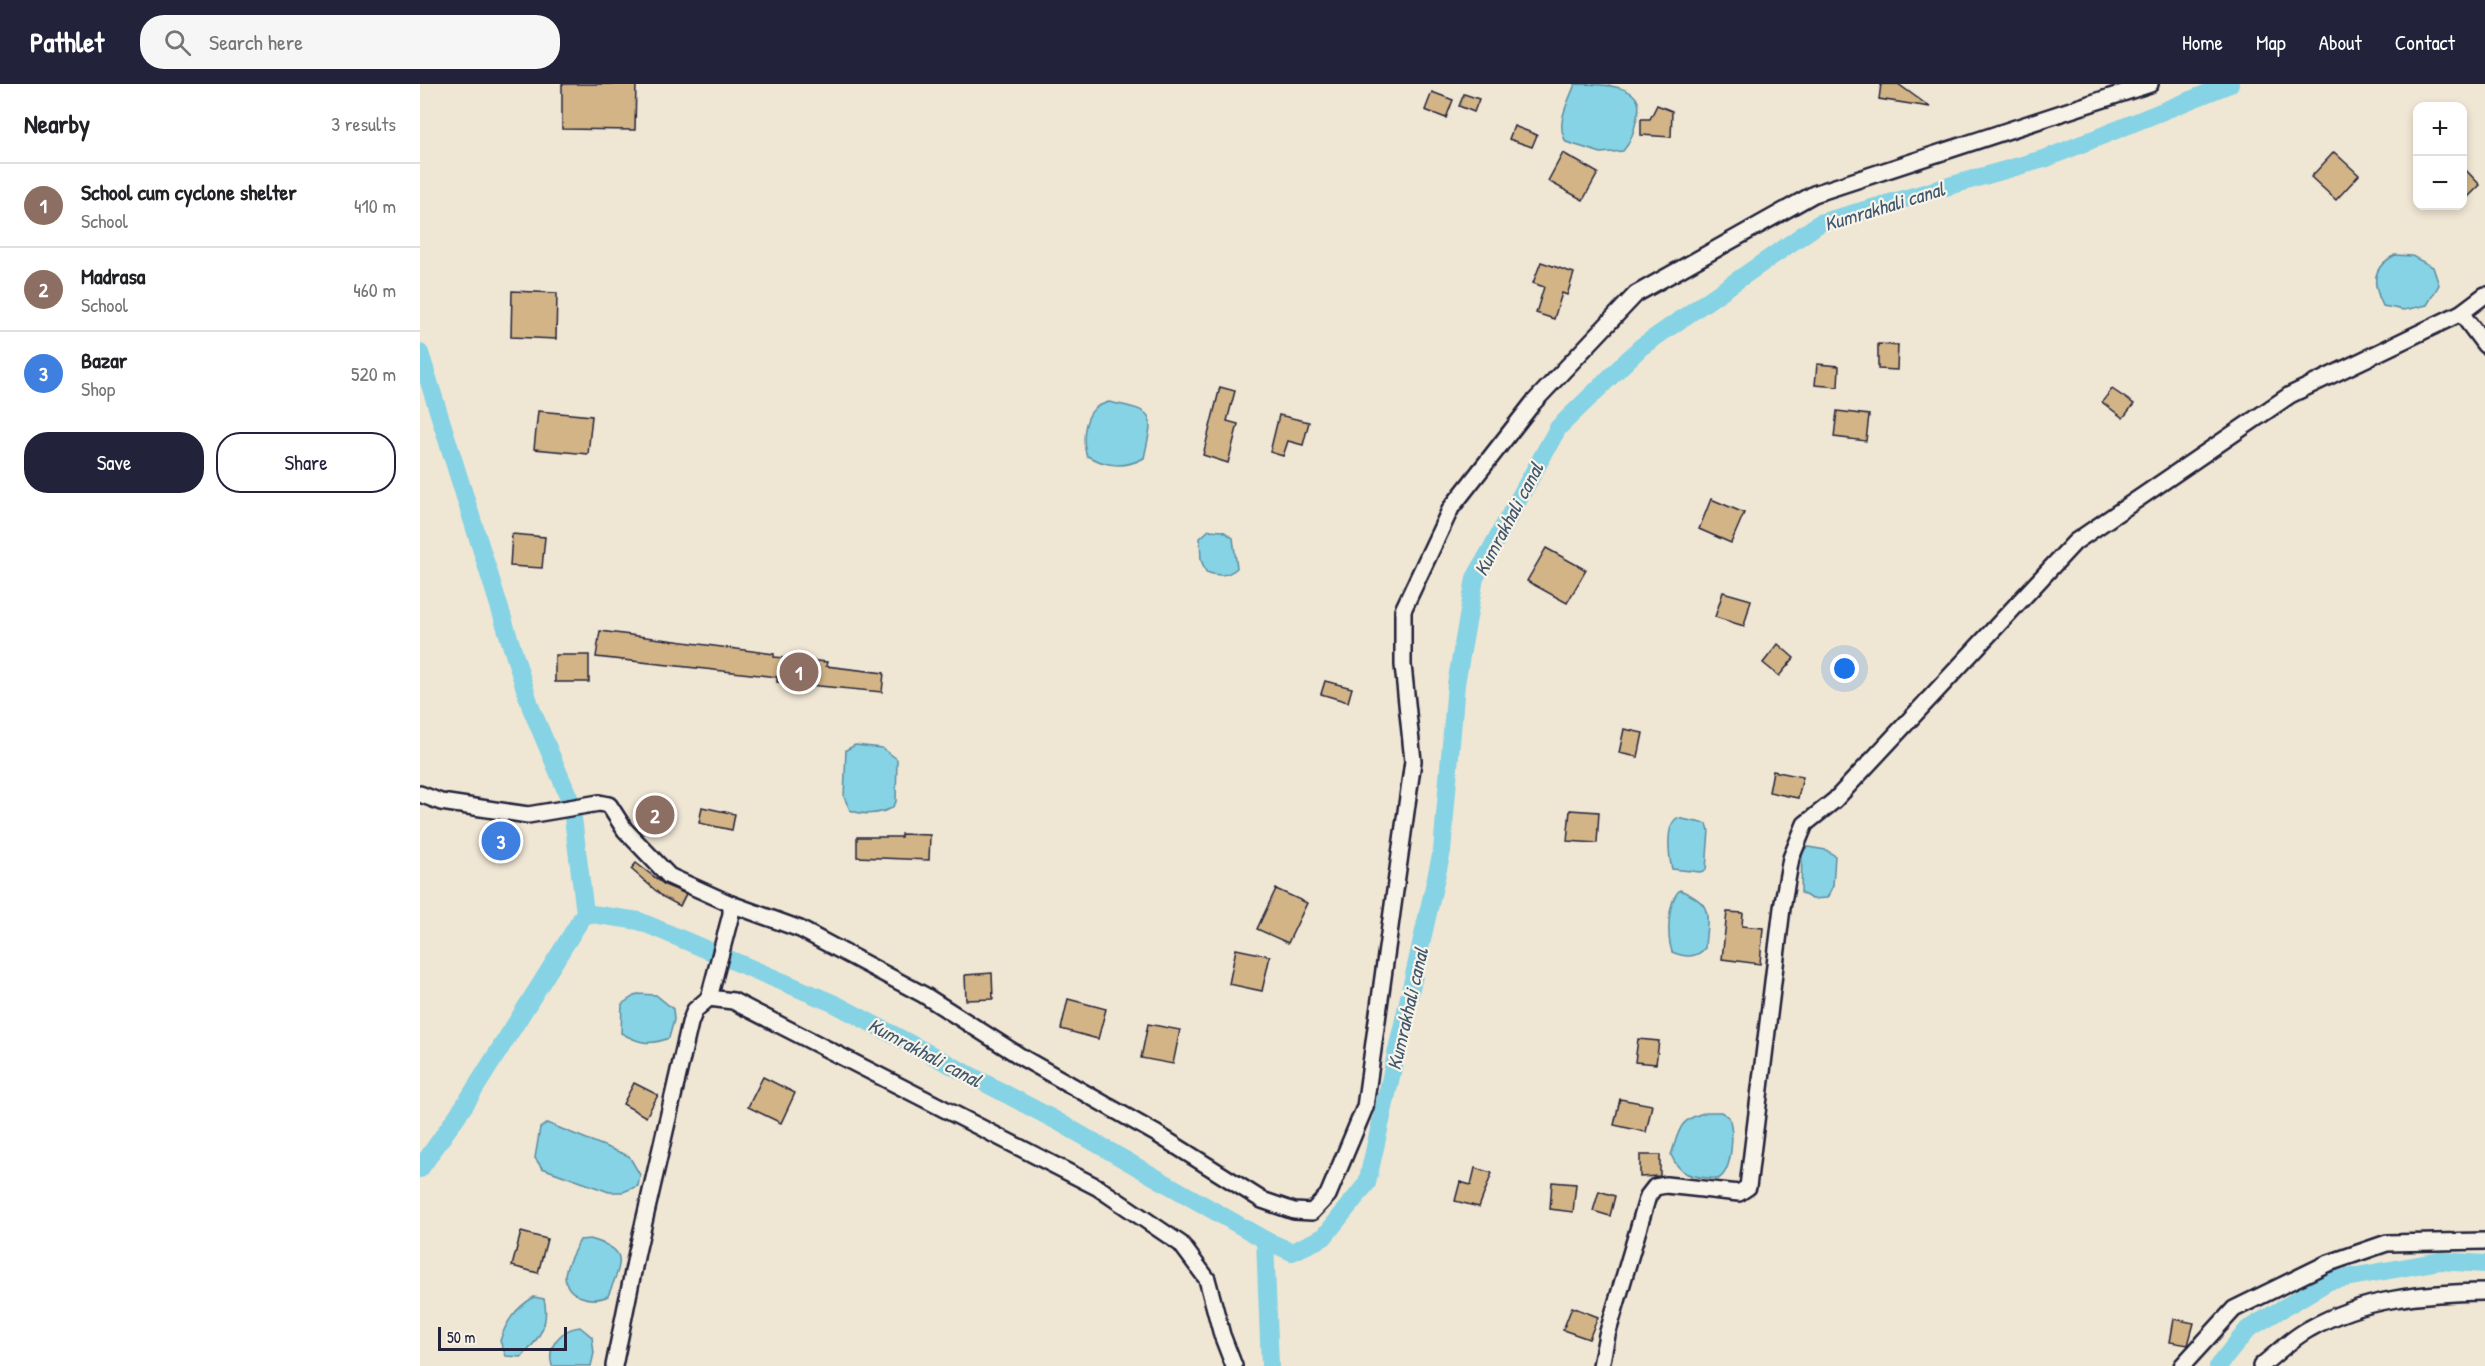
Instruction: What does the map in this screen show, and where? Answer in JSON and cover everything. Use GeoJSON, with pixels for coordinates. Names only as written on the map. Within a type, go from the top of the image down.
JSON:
{"type":"FeatureCollection","features":[{"type":"Feature","properties":{"kind":"street"},"geometry":{"type":"LineString","coordinates":[[420,794],[441,802],[528,815],[598,803],[609,805],[625,830],[669,876],[731,909],[800,929],[924,994],[1023,1058],[1157,1134],[1262,1200],[1294,1211],[1312,1212],[1328,1195],[1365,1107],[1413,761],[1403,665],[1403,610],[1451,508],[1533,403],[1636,294],[1814,194],[2150,84]]}},
{"type":"Feature","properties":{"kind":"street"},"geometry":{"type":"LineString","coordinates":[[1601,1366],[1607,1335],[1648,1196],[1655,1187],[1666,1185],[1739,1193],[1748,1186],[1782,908],[1791,858],[1805,824],[1835,800],[2075,542],[2290,395],[2461,313],[2485,295]]}},
{"type":"Feature","properties":{"kind":"street"},"geometry":{"type":"LineString","coordinates":[[2461,313],[2485,345]]}},
{"type":"Feature","properties":{"kind":"street"},"geometry":{"type":"LineString","coordinates":[[614,1366],[637,1252],[690,1023],[695,1010],[709,998],[731,909]]}},
{"type":"Feature","properties":{"kind":"street"},"geometry":{"type":"LineString","coordinates":[[709,998],[733,1000],[1096,1186],[1181,1244],[1207,1279],[1222,1335],[1234,1366]]}},
{"type":"Feature","properties":{"kind":"street"},"geometry":{"type":"LineString","coordinates":[[2182,1366],[2234,1310],[2326,1264],[2387,1243],[2485,1241]]}},
{"type":"Feature","properties":{"kind":"street"},"geometry":{"type":"LineString","coordinates":[[2261,1366],[2308,1329],[2372,1302],[2444,1292],[2485,1292]]}},
{"type":"Feature","properties":{"kind":"water"},"geometry":{"type":"Polygon","coordinates":[[[1575,84],[1620,88],[1630,92],[1636,98],[1639,106],[1635,126],[1631,139],[1623,151],[1601,153],[1566,142],[1562,120],[1575,84]]]}},
{"type":"Feature","properties":{"kind":"water"},"geometry":{"type":"Polygon","coordinates":[[[2395,255],[2412,256],[2433,267],[2439,285],[2427,305],[2404,310],[2383,306],[2377,290],[2376,277],[2381,265],[2395,255]]]}},
{"type":"Feature","properties":{"kind":"water"},"geometry":{"type":"Polygon","coordinates":[[[1109,402],[1136,408],[1148,416],[1150,431],[1144,458],[1129,464],[1115,465],[1087,456],[1084,438],[1088,418],[1096,407],[1109,402]]]}},
{"type":"Feature","properties":{"kind":"water"},"geometry":{"type":"Polygon","coordinates":[[[1209,530],[1223,531],[1233,538],[1237,568],[1230,573],[1218,575],[1206,572],[1201,560],[1200,538],[1209,530]]]}},
{"type":"Feature","properties":{"kind":"water"},"geometry":{"type":"Polygon","coordinates":[[[855,745],[882,748],[897,759],[896,802],[892,808],[871,814],[850,810],[844,797],[846,750],[855,745]]]}},
{"type":"Feature","properties":{"kind":"water"},"geometry":{"type":"Polygon","coordinates":[[[1677,818],[1707,824],[1709,830],[1706,870],[1700,872],[1672,869],[1669,834],[1677,818]]]}},
{"type":"Feature","properties":{"kind":"water"},"geometry":{"type":"Polygon","coordinates":[[[1808,847],[1826,850],[1835,856],[1833,886],[1827,898],[1812,899],[1801,893],[1802,854],[1808,847]]]}},
{"type":"Feature","properties":{"kind":"water"},"geometry":{"type":"Polygon","coordinates":[[[1680,890],[1699,901],[1706,912],[1705,948],[1694,955],[1685,956],[1672,952],[1670,945],[1670,910],[1680,890]]]}},
{"type":"Feature","properties":{"kind":"water"},"geometry":{"type":"Polygon","coordinates":[[[637,994],[656,995],[673,1009],[674,1020],[669,1038],[656,1042],[644,1042],[621,1033],[622,1004],[637,994]]]}},
{"type":"Feature","properties":{"kind":"water"},"geometry":{"type":"Polygon","coordinates":[[[1707,1112],[1721,1112],[1729,1117],[1731,1124],[1732,1141],[1729,1160],[1723,1175],[1718,1179],[1684,1172],[1671,1155],[1676,1138],[1685,1122],[1707,1112]]]}},
{"type":"Feature","properties":{"kind":"water"},"geometry":{"type":"Polygon","coordinates":[[[547,1123],[629,1156],[640,1175],[638,1186],[623,1192],[609,1192],[542,1168],[535,1158],[540,1128],[547,1123]]]}},
{"type":"Feature","properties":{"kind":"water"},"geometry":{"type":"Polygon","coordinates":[[[590,1239],[612,1248],[619,1259],[619,1266],[608,1296],[595,1299],[581,1297],[570,1289],[565,1275],[580,1240],[590,1239]]]}},
{"type":"Feature","properties":{"kind":"water"},"geometry":{"type":"Polygon","coordinates":[[[534,1297],[544,1299],[545,1316],[542,1331],[522,1357],[506,1356],[500,1341],[505,1327],[517,1310],[534,1297]]]}},
{"type":"Feature","properties":{"kind":"water"},"geometry":{"type":"Polygon","coordinates":[[[580,1327],[592,1337],[594,1353],[591,1366],[552,1366],[553,1345],[567,1331],[580,1327]]]}},
{"type":"Feature","properties":{"kind":"building"},"geometry":{"type":"Polygon","coordinates":[[[562,84],[636,84],[635,130],[562,129],[562,84]]]}},
{"type":"Feature","properties":{"kind":"building"},"geometry":{"type":"Polygon","coordinates":[[[1881,84],[1898,84],[1930,107],[1879,99],[1881,84]]]}},
{"type":"Feature","properties":{"kind":"building"},"geometry":{"type":"Polygon","coordinates":[[[1432,92],[1453,100],[1446,118],[1425,110],[1432,92]]]}},
{"type":"Feature","properties":{"kind":"building"},"geometry":{"type":"Polygon","coordinates":[[[1464,94],[1479,99],[1474,112],[1459,106],[1464,94]]]}},
{"type":"Feature","properties":{"kind":"building"},"geometry":{"type":"Polygon","coordinates":[[[1657,105],[1672,111],[1671,137],[1641,135],[1641,119],[1650,119],[1657,105]]]}},
{"type":"Feature","properties":{"kind":"building"},"geometry":{"type":"Polygon","coordinates":[[[1514,126],[1537,135],[1532,147],[1509,139],[1514,126]]]}},
{"type":"Feature","properties":{"kind":"building"},"geometry":{"type":"Polygon","coordinates":[[[2334,152],[2359,175],[2336,200],[2311,177],[2334,152]]]}},
{"type":"Feature","properties":{"kind":"building"},"geometry":{"type":"Polygon","coordinates":[[[1563,153],[1598,173],[1583,200],[1548,181],[1563,153]]]}},
{"type":"Feature","properties":{"kind":"building"},"geometry":{"type":"Polygon","coordinates":[[[2467,171],[2480,185],[2467,198],[2467,171]]]}},
{"type":"Feature","properties":{"kind":"building"},"geometry":{"type":"Polygon","coordinates":[[[1541,262],[1574,273],[1567,295],[1562,293],[1554,319],[1536,313],[1544,287],[1533,283],[1541,262]]]}},
{"type":"Feature","properties":{"kind":"building"},"geometry":{"type":"Polygon","coordinates":[[[512,291],[557,293],[556,339],[511,337],[512,291]]]}},
{"type":"Feature","properties":{"kind":"building"},"geometry":{"type":"Polygon","coordinates":[[[1878,344],[1898,345],[1897,370],[1878,369],[1878,344]]]}},
{"type":"Feature","properties":{"kind":"building"},"geometry":{"type":"Polygon","coordinates":[[[1817,364],[1839,366],[1838,387],[1815,385],[1817,364]]]}},
{"type":"Feature","properties":{"kind":"building"},"geometry":{"type":"Polygon","coordinates":[[[1220,387],[1235,391],[1227,421],[1238,424],[1228,463],[1203,455],[1220,387]]]}},
{"type":"Feature","properties":{"kind":"building"},"geometry":{"type":"Polygon","coordinates":[[[2112,389],[2134,404],[2123,418],[2102,402],[2112,389]]]}},
{"type":"Feature","properties":{"kind":"building"},"geometry":{"type":"Polygon","coordinates":[[[538,411],[592,416],[588,454],[534,449],[538,411]]]}},
{"type":"Feature","properties":{"kind":"building"},"geometry":{"type":"Polygon","coordinates":[[[1837,411],[1869,415],[1866,441],[1834,437],[1837,411]]]}},
{"type":"Feature","properties":{"kind":"building"},"geometry":{"type":"Polygon","coordinates":[[[1279,415],[1309,422],[1303,445],[1288,441],[1283,456],[1270,452],[1279,415]]]}},
{"type":"Feature","properties":{"kind":"building"},"geometry":{"type":"Polygon","coordinates":[[[1711,499],[1744,513],[1731,543],[1699,529],[1711,499]]]}},
{"type":"Feature","properties":{"kind":"building"},"geometry":{"type":"Polygon","coordinates":[[[512,534],[545,537],[542,568],[510,566],[512,534]]]}},
{"type":"Feature","properties":{"kind":"building"},"geometry":{"type":"Polygon","coordinates":[[[1546,548],[1586,570],[1567,603],[1527,581],[1546,548]]]}},
{"type":"Feature","properties":{"kind":"building"},"geometry":{"type":"Polygon","coordinates":[[[1723,592],[1751,600],[1744,626],[1715,617],[1723,592]]]}},
{"type":"Feature","properties":{"kind":"building"},"geometry":{"type":"Polygon","coordinates":[[[600,631],[774,654],[774,657],[827,662],[826,666],[884,673],[882,692],[777,682],[777,677],[596,657],[600,631]]]}},
{"type":"Feature","properties":{"kind":"building"},"geometry":{"type":"Polygon","coordinates":[[[1778,644],[1794,658],[1779,676],[1763,663],[1778,644]]]}},
{"type":"Feature","properties":{"kind":"building"},"geometry":{"type":"Polygon","coordinates":[[[555,655],[589,655],[589,682],[555,682],[555,655]]]}},
{"type":"Feature","properties":{"kind":"building"},"geometry":{"type":"Polygon","coordinates":[[[1325,681],[1352,688],[1348,702],[1321,694],[1325,681]]]}},
{"type":"Feature","properties":{"kind":"building"},"geometry":{"type":"Polygon","coordinates":[[[1624,729],[1643,733],[1638,757],[1619,753],[1624,729]]]}},
{"type":"Feature","properties":{"kind":"building"},"geometry":{"type":"Polygon","coordinates":[[[1773,771],[1803,777],[1798,798],[1769,792],[1773,771]]]}},
{"type":"Feature","properties":{"kind":"building"},"geometry":{"type":"Polygon","coordinates":[[[702,807],[735,814],[732,830],[699,823],[702,807]]]}},
{"type":"Feature","properties":{"kind":"building"},"geometry":{"type":"Polygon","coordinates":[[[1570,810],[1599,812],[1597,843],[1567,841],[1570,810]]]}},
{"type":"Feature","properties":{"kind":"building"},"geometry":{"type":"Polygon","coordinates":[[[901,834],[930,835],[929,860],[857,857],[857,837],[901,837],[901,834]]]}},
{"type":"Feature","properties":{"kind":"building"},"geometry":{"type":"Polygon","coordinates":[[[636,863],[665,885],[686,894],[680,906],[663,897],[631,869],[636,863]]]}},
{"type":"Feature","properties":{"kind":"building"},"geometry":{"type":"Polygon","coordinates":[[[1276,889],[1307,903],[1288,943],[1257,929],[1276,889]]]}},
{"type":"Feature","properties":{"kind":"building"},"geometry":{"type":"Polygon","coordinates":[[[1727,912],[1743,913],[1742,926],[1763,928],[1760,964],[1722,959],[1727,912]]]}},
{"type":"Feature","properties":{"kind":"building"},"geometry":{"type":"Polygon","coordinates":[[[1236,949],[1270,956],[1262,991],[1229,984],[1236,949]]]}},
{"type":"Feature","properties":{"kind":"building"},"geometry":{"type":"Polygon","coordinates":[[[992,973],[993,999],[966,1000],[965,975],[992,973]]]}},
{"type":"Feature","properties":{"kind":"building"},"geometry":{"type":"Polygon","coordinates":[[[1068,999],[1106,1009],[1098,1039],[1061,1029],[1068,999]]]}},
{"type":"Feature","properties":{"kind":"building"},"geometry":{"type":"Polygon","coordinates":[[[1148,1024],[1180,1030],[1173,1064],[1141,1058],[1148,1024]]]}},
{"type":"Feature","properties":{"kind":"building"},"geometry":{"type":"Polygon","coordinates":[[[1638,1039],[1659,1041],[1656,1064],[1635,1062],[1638,1039]]]}},
{"type":"Feature","properties":{"kind":"building"},"geometry":{"type":"Polygon","coordinates":[[[763,1077],[795,1093],[781,1123],[748,1107],[763,1077]]]}},
{"type":"Feature","properties":{"kind":"building"},"geometry":{"type":"Polygon","coordinates":[[[634,1083],[658,1095],[646,1117],[623,1104],[634,1083]]]}},
{"type":"Feature","properties":{"kind":"building"},"geometry":{"type":"Polygon","coordinates":[[[1620,1099],[1652,1105],[1646,1132],[1614,1125],[1620,1099]]]}},
{"type":"Feature","properties":{"kind":"building"},"geometry":{"type":"Polygon","coordinates":[[[1640,1155],[1660,1155],[1660,1176],[1640,1177],[1640,1155]]]}},
{"type":"Feature","properties":{"kind":"building"},"geometry":{"type":"Polygon","coordinates":[[[1475,1168],[1492,1173],[1479,1207],[1455,1201],[1460,1182],[1471,1185],[1475,1168]]]}},
{"type":"Feature","properties":{"kind":"building"},"geometry":{"type":"Polygon","coordinates":[[[1552,1182],[1576,1184],[1573,1212],[1550,1209],[1552,1182]]]}},
{"type":"Feature","properties":{"kind":"building"},"geometry":{"type":"Polygon","coordinates":[[[1599,1191],[1615,1196],[1610,1216],[1593,1211],[1599,1191]]]}},
{"type":"Feature","properties":{"kind":"building"},"geometry":{"type":"Polygon","coordinates":[[[521,1232],[547,1239],[538,1273],[512,1266],[521,1232]]]}},
{"type":"Feature","properties":{"kind":"building"},"geometry":{"type":"Polygon","coordinates":[[[1572,1307],[1598,1317],[1589,1339],[1563,1330],[1572,1307]]]}},
{"type":"Feature","properties":{"kind":"building"},"geometry":{"type":"Polygon","coordinates":[[[2174,1319],[2194,1323],[2188,1345],[2170,1342],[2174,1319]]]}},
{"type":"Feature","properties":{"kind":"waterway","name":"Kumrakhali canal"},"geometry":{"type":"LineString","coordinates":[[420,1169],[466,1103],[585,913],[639,921],[835,1004],[1057,1121],[1265,1240],[1292,1252],[1324,1237],[1367,1183],[1442,851],[1456,684],[1475,578],[1558,428],[1641,347],[1820,223],[2047,158],[2230,84]]}},
{"type":"Feature","properties":{"kind":"waterway"},"geometry":{"type":"LineString","coordinates":[[420,353],[531,708],[570,800]]}},
{"type":"Feature","properties":{"kind":"waterway"},"geometry":{"type":"LineString","coordinates":[[573,818],[585,913]]}},
{"type":"Feature","properties":{"kind":"waterway"},"geometry":{"type":"LineString","coordinates":[[1265,1240],[1270,1366]]}},
{"type":"Feature","properties":{"kind":"waterway"},"geometry":{"type":"LineString","coordinates":[[2218,1366],[2248,1329],[2329,1281],[2440,1261],[2485,1264]]}},
{"type":"Feature","properties":{"kind":"place","name":"School cum cyclone shelter"},"geometry":{"type":"Point","coordinates":[799,672]}},
{"type":"Feature","properties":{"kind":"place","name":"Madrasa"},"geometry":{"type":"Point","coordinates":[655,815]}},
{"type":"Feature","properties":{"kind":"place","name":"Bazar"},"geometry":{"type":"Point","coordinates":[501,841]}}]}
